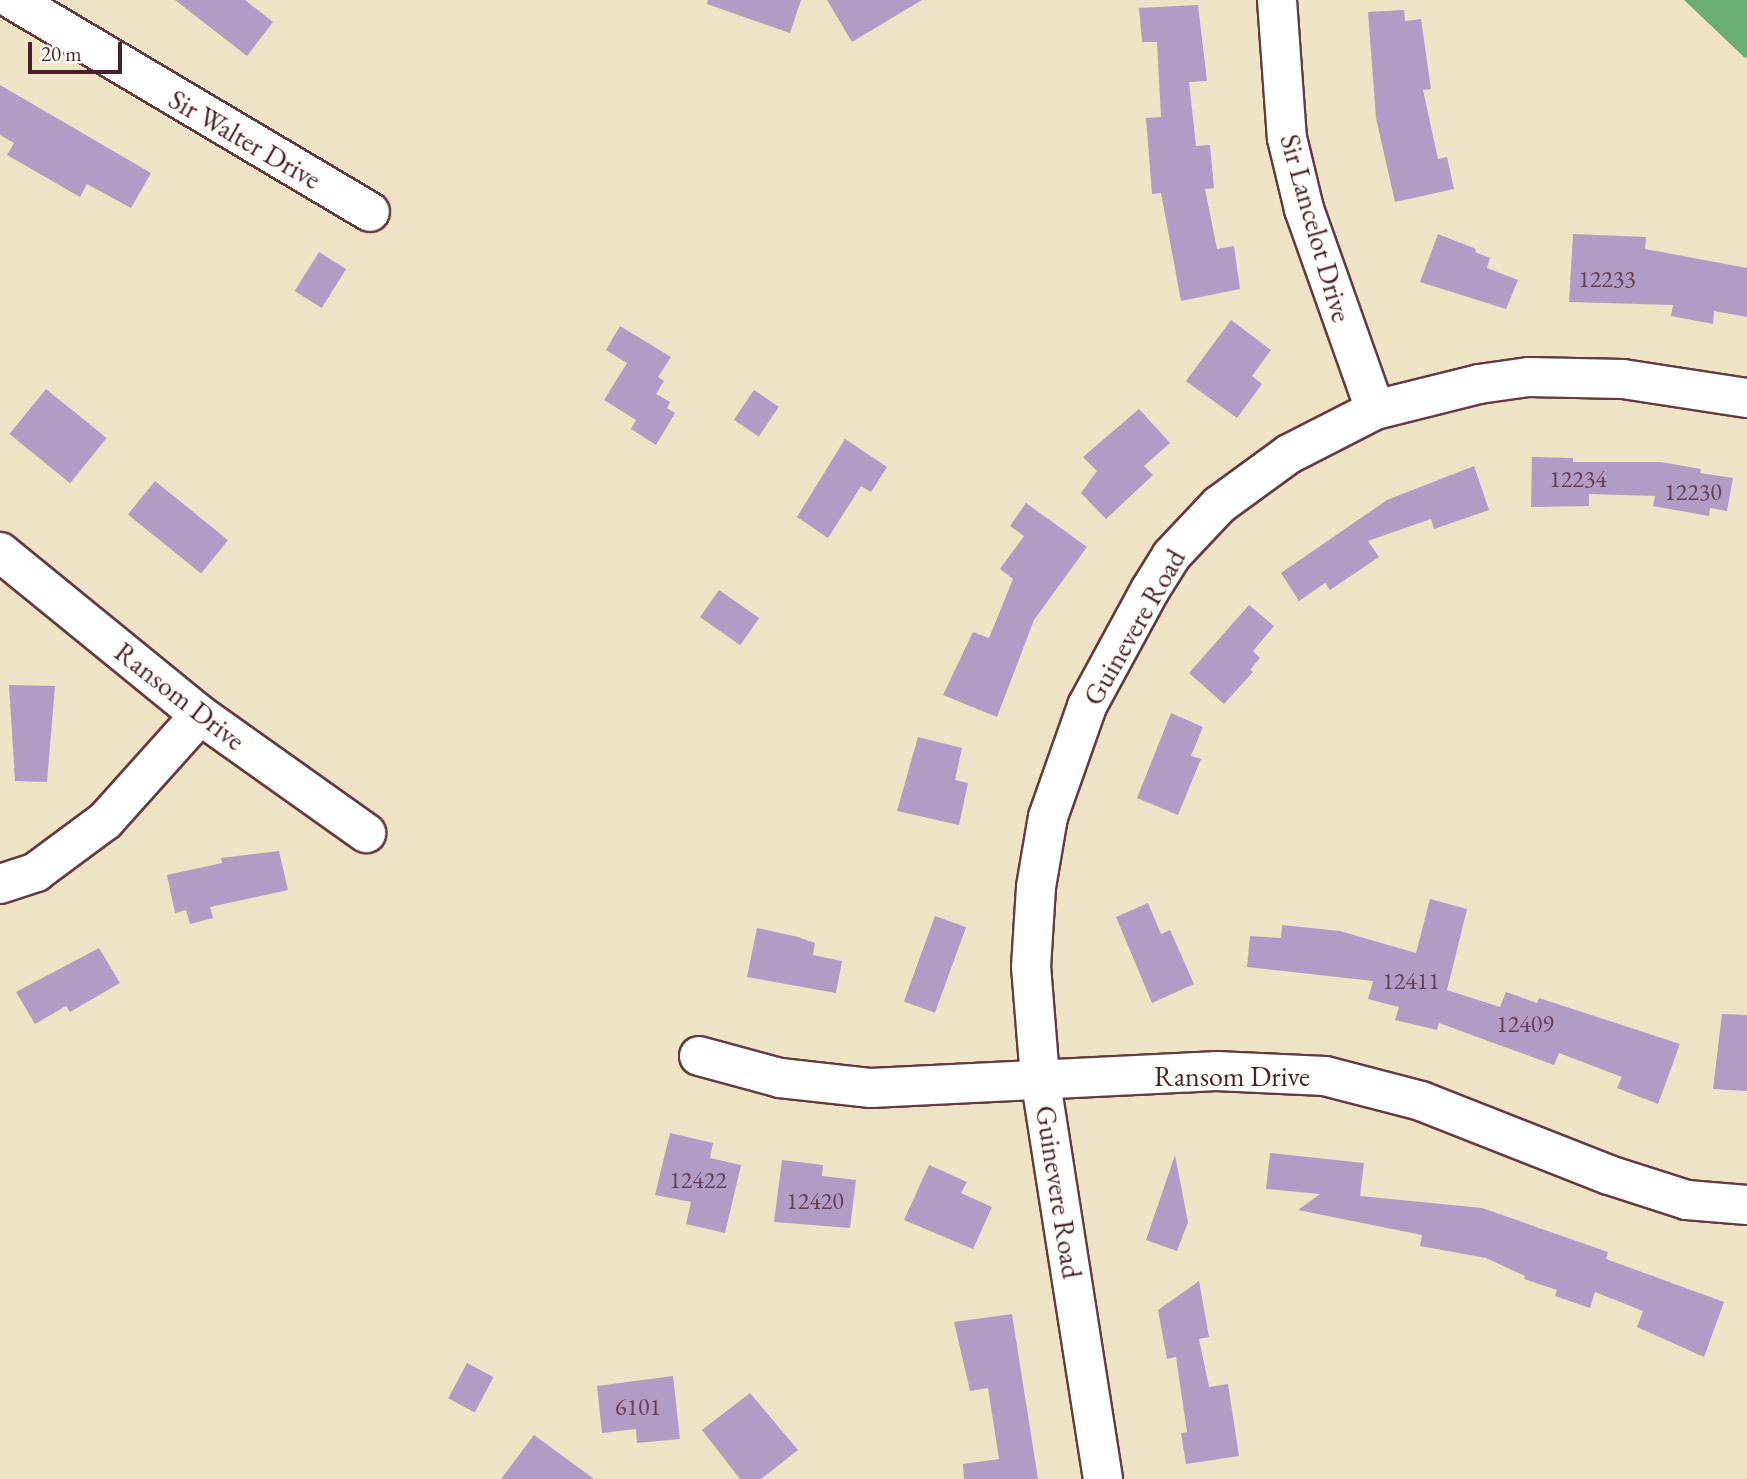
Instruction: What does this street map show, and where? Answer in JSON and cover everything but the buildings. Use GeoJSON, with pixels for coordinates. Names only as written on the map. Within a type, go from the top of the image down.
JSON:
{"type":"FeatureCollection","features":[{"type":"Feature","properties":{"kind":"street","name":"Sir Walter Drive"},"geometry":{"type":"LineString","coordinates":[[13,0],[370,212]]}},
{"type":"Feature","properties":{"kind":"street","name":"Sir Lancelot Drive"},"geometry":{"type":"LineString","coordinates":[[1278,0],[1287,138],[1304,209],[1375,410]]}},
{"type":"Feature","properties":{"kind":"street","name":"Guinevere Road"},"geometry":{"type":"LineString","coordinates":[[1103,1479],[1040,1078],[1031,967],[1041,851],[1063,770],[1108,660],[1171,556],[1196,526],[1289,454],[1375,410],[1479,384],[1529,377],[1623,379],[1747,398]]}},
{"type":"Feature","properties":{"kind":"street","name":"Ransom Drive"},"geometry":{"type":"LineString","coordinates":[[0,552],[200,715],[366,833]]}},
{"type":"Feature","properties":{"kind":"street"},"geometry":{"type":"LineString","coordinates":[[0,884],[36,872],[105,821],[200,715]]}},
{"type":"Feature","properties":{"kind":"street","name":"Ransom Drive"},"geometry":{"type":"LineString","coordinates":[[699,1056],[780,1078],[835,1087],[950,1086],[1040,1078],[1273,1071],[1347,1080],[1421,1101],[1674,1196],[1712,1205],[1747,1205]]}},
{"type":"Feature","properties":{"kind":"green space"},"geometry":{"type":"Polygon","coordinates":[[[1684,0],[1747,0],[1747,58],[1744,57],[1684,0]]]}}]}
